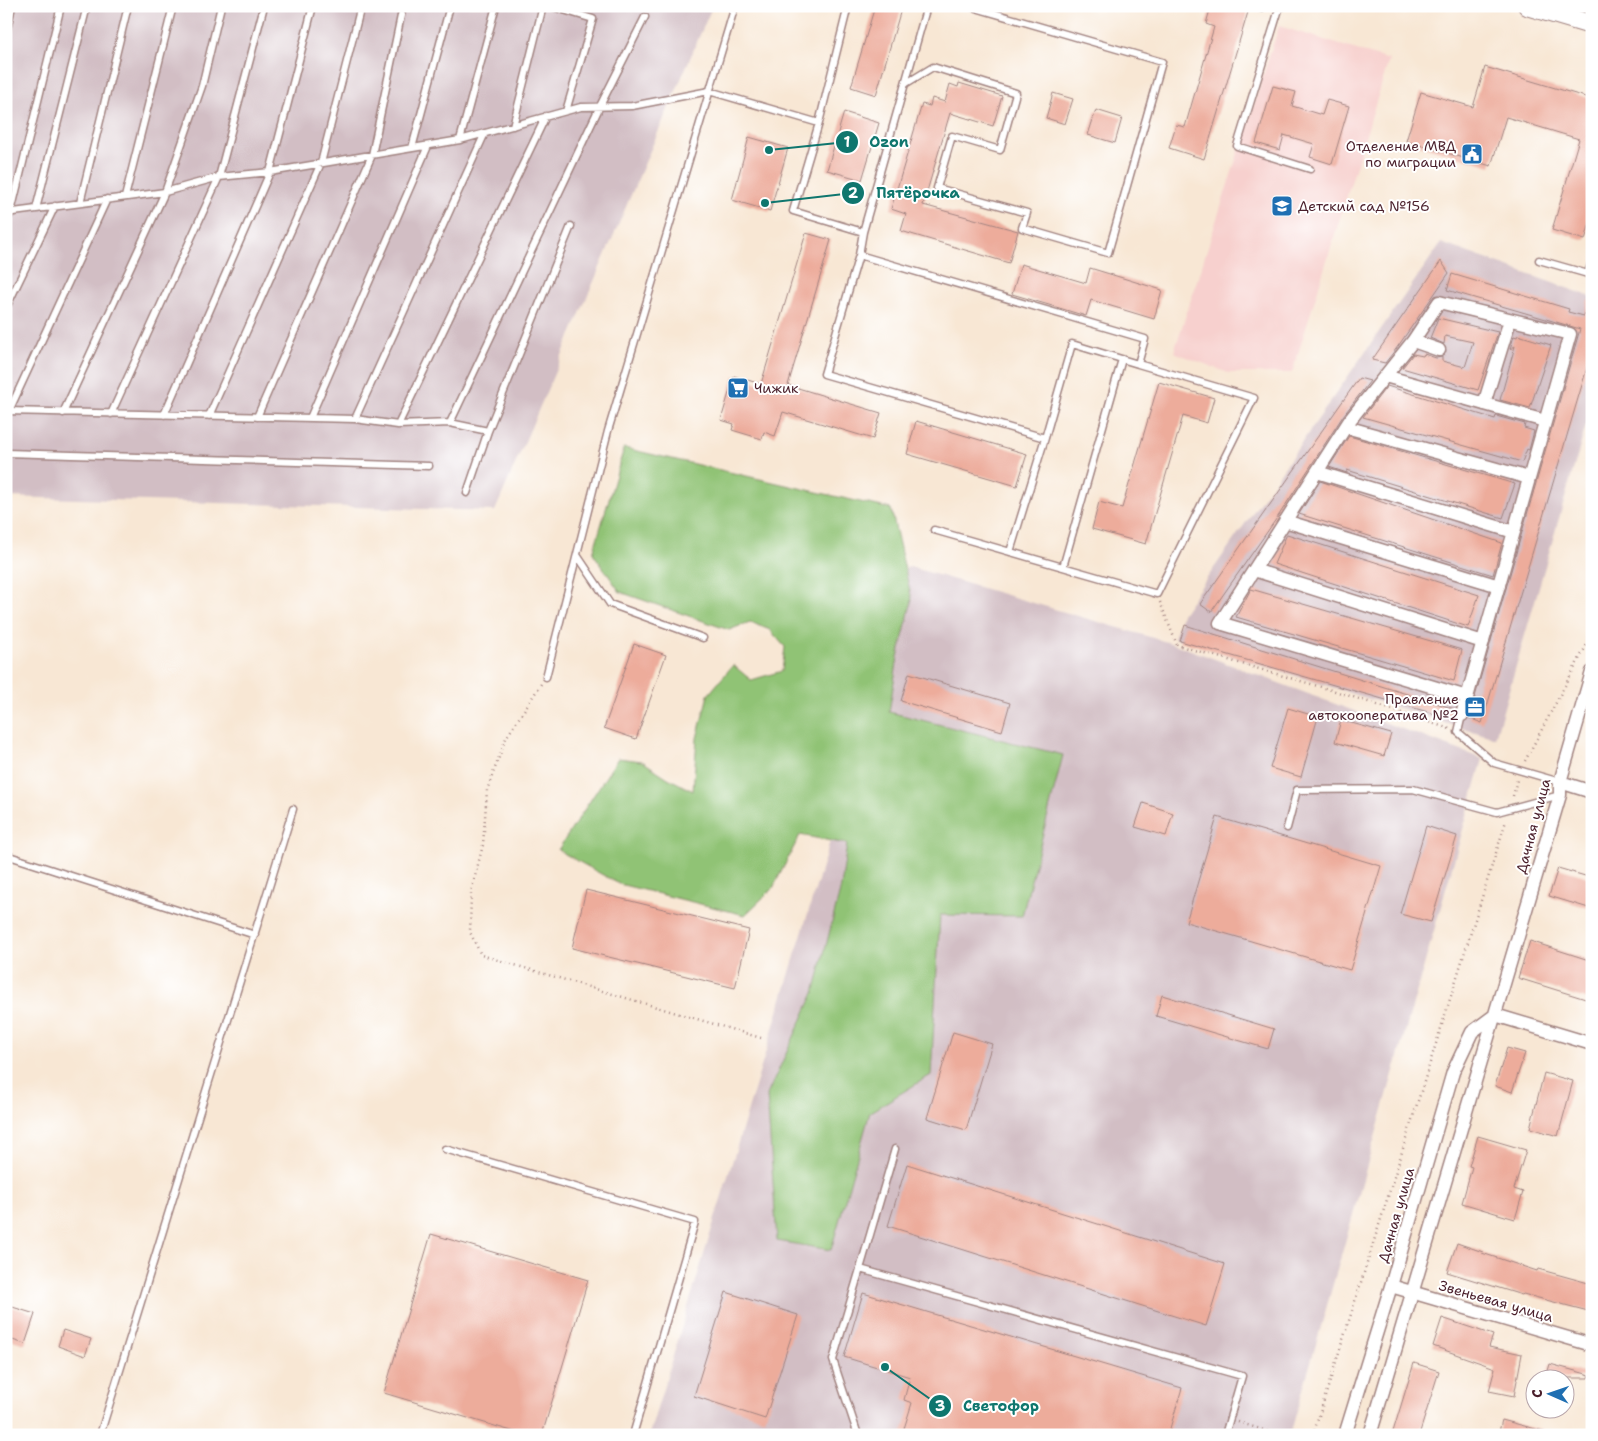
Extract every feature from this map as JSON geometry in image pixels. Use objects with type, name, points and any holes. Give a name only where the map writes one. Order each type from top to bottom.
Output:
[{"type":"street","points":[[1528,6],[1592,25]]},
{"type":"street","points":[[1462,715],[1570,334],[1438,302],[1414,341],[1346,427],[1220,623],[1467,697]]},
{"type":"street","points":[[1484,404],[1510,320]]},
{"type":"street","points":[[1414,341],[1439,350]]},
{"type":"street","points":[[1385,376],[1545,421]]},
{"type":"street","points":[[1346,427],[1529,478]]},
{"type":"street","points":[[1317,472],[1514,532]]},
{"type":"street","points":[[1285,522],[1499,586]]},
{"type":"street","points":[[1254,570],[1483,642]]},
{"type":"street","name":"Дачная улица","points":[[1370,1435],[1495,1015],[1592,672]]},
{"type":"street","points":[[1560,788],[1592,792]]},
{"type":"street","points":[[1495,1015],[1592,1044]]},
{"type":"street","name":"Дачная улица","points":[[1345,1435],[1391,1286],[1453,1072],[1472,1032],[1495,1015]]},
{"type":"street","name":"Звеньевая улица","points":[[1391,1286],[1592,1344]]},
{"type":"lane","points":[[6,34],[12,6]]},
{"type":"lane","points":[[6,222],[61,6]]},
{"type":"lane","points":[[36,209],[87,6]]},
{"type":"lane","points":[[80,203],[128,6]]},
{"type":"lane","points":[[126,197],[173,6]]},
{"type":"lane","points":[[63,412],[165,192],[202,86],[221,6]]},
{"type":"lane","points":[[111,414],[219,177],[264,6]]},
{"type":"lane","points":[[164,415],[270,172],[313,6]]},
{"type":"lane","points":[[209,416],[321,163],[361,6]]},
{"type":"lane","points":[[257,417],[372,155],[402,6]]},
{"type":"lane","points":[[412,148],[450,6]]},
{"type":"lane","points":[[460,140],[496,6]]},
{"type":"lane","points":[[513,126],[544,6]]},
{"type":"lane","points":[[550,6],[593,19],[566,111]]},
{"type":"lane","points":[[546,677],[608,431],[734,6]]},
{"type":"lane","points":[[848,6],[819,123],[793,211],[863,232]]},
{"type":"lane","points":[[927,6],[863,232],[859,255],[824,374],[1045,438]]},
{"type":"lane","points":[[905,84],[933,67],[1016,93],[1000,150],[952,136],[937,188],[1027,213],[1022,228],[1108,253],[1162,62],[969,6]]},
{"type":"lane","points":[[1280,6],[1236,146],[1310,169]]},
{"type":"lane","points":[[450,423],[600,106],[645,17]]},
{"type":"lane","points":[[9,212],[165,192],[219,177],[270,172],[460,140],[581,107],[632,106],[709,91],[819,123]]},
{"type":"lane","points":[[398,425],[546,116]]},
{"type":"lane","points":[[354,419],[485,133]]},
{"type":"lane","points":[[310,418],[428,146]]},
{"type":"lane","points":[[107,199],[8,411],[354,419],[398,425],[450,423],[488,431]]},
{"type":"lane","points":[[6,308],[55,206]]},
{"type":"lane","points":[[467,493],[488,431],[571,226]]},
{"type":"lane","points":[[859,255],[1145,339],[1138,364]]},
{"type":"lane","points":[[1539,260],[1588,274],[1592,261]]},
{"type":"lane","points":[[934,530],[1010,552],[1063,567],[1156,594],[1254,398],[1072,344],[1010,552]]},
{"type":"lane","points":[[1063,567],[1122,359]]},
{"type":"lane","points":[[6,453],[429,466]]},
{"type":"lane","points":[[577,555],[610,604],[703,638]]},
{"type":"lane","points":[[1462,715],[1458,732],[1494,762],[1520,770],[1560,788]]},
{"type":"lane","points":[[1287,828],[1297,790],[1413,789],[1497,812],[1560,788]]},
{"type":"lane","points":[[100,1435],[293,809]]},
{"type":"lane","points":[[6,855],[255,935]]},
{"type":"lane","points":[[445,1149],[695,1222],[633,1435]]},
{"type":"lane","points":[[858,1435],[833,1360],[895,1149]]},
{"type":"lane","points":[[860,1269],[1242,1376],[1225,1435]]},
{"type":"path","points":[[1156,594],[1177,645],[1335,691],[1458,732]]},
{"type":"path","points":[[1313,1435],[1510,808],[1520,770],[1592,635]]},
{"type":"path","points":[[546,677],[506,738],[487,790],[483,845],[471,892],[470,932],[481,955],[761,1038]]},
{"type":"path","points":[[1229,1420],[1279,1435]]},
{"type":"shaded area","points":[[6,6],[712,7],[495,511],[6,497]]},
{"type":"shaded area","name":"Детский сад №156","points":[[1279,26],[1389,60],[1292,373],[1228,373],[1174,352]]},
{"type":"shaded area","points":[[1441,243],[1592,297],[1592,405],[1495,738],[1174,638],[1182,614]]},
{"type":"shaded area","points":[[907,566],[1177,645],[1483,759],[1290,1435],[649,1435],[876,690]]},
{"type":"green space","points":[[624,448],[891,509],[912,600],[898,657],[889,712],[1063,755],[1022,916],[940,915],[931,1075],[870,1112],[831,1250],[777,1241],[767,1095],[814,993],[841,887],[847,844],[800,835],[773,888],[745,915],[619,884],[558,850],[618,758],[642,761],[693,791],[697,738],[708,695],[733,665],[751,680],[782,671],[785,647],[770,630],[750,622],[729,630],[620,592],[593,553]]},
{"type":"building","points":[[875,6],[902,6],[876,95],[851,87]]},
{"type":"building","points":[[1211,6],[1230,6],[1248,12],[1204,159],[1169,148],[1176,125],[1185,127],[1214,27],[1206,24]]},
{"type":"building","name":"Отделение МВД по миграции","points":[[1485,67],[1592,99],[1592,216],[1585,240],[1552,230],[1579,139],[1506,117],[1491,166],[1406,141],[1421,92],[1473,107]]},
{"type":"building","points":[[959,83],[1002,96],[993,126],[950,113],[923,205],[1018,231],[1009,263],[901,231],[906,214],[891,209],[922,104],[930,106],[932,98],[945,102],[950,84],[958,87]]},
{"type":"building","points":[[1273,86],[1296,92],[1292,106],[1322,115],[1327,100],[1349,106],[1332,164],[1310,157],[1314,144],[1284,135],[1280,150],[1256,143]]},
{"type":"building","points":[[1053,93],[1073,99],[1065,124],[1046,118]]},
{"type":"building","points":[[1096,110],[1122,118],[1115,143],[1088,135]]},
{"type":"building","points":[[844,112],[879,123],[862,180],[827,170]]},
{"type":"building","points":[[749,137],[788,148],[770,211],[732,200]]},
{"type":"building","points":[[806,233],[831,240],[788,385],[881,413],[873,439],[783,412],[775,436],[764,432],[762,439],[732,430],[734,424],[721,420],[734,376],[761,384]]},
{"type":"building","points":[[1441,261],[1449,273],[1385,363],[1372,360]]},
{"type":"building","points":[[1021,264],[1086,283],[1090,268],[1162,290],[1154,319],[1091,300],[1086,316],[1012,294]]},
{"type":"building","points":[[1452,274],[1569,309],[1568,312],[1584,316],[1588,300],[1592,301],[1592,351],[1482,723],[1469,718],[1580,329],[1447,290]]},
{"type":"building","points":[[1438,318],[1498,332],[1478,390],[1402,368],[1413,354],[1423,356],[1424,354],[1436,358],[1442,357],[1442,361],[1465,367],[1473,342],[1445,336],[1444,344],[1430,338]]},
{"type":"building","points":[[1518,335],[1551,345],[1530,408],[1500,400],[1515,346],[1510,349],[1514,336],[1517,337]]},
{"type":"building","points":[[1359,378],[1370,381],[1343,416],[1279,515],[1211,612],[1200,604]]},
{"type":"building","points":[[1159,382],[1214,398],[1207,423],[1183,416],[1146,544],[1092,529],[1099,502],[1122,508]]},
{"type":"building","points":[[1387,386],[1495,419],[1496,416],[1525,424],[1524,428],[1534,431],[1529,450],[1527,449],[1522,462],[1363,417]]},
{"type":"building","points":[[916,421],[1027,454],[1017,486],[907,454]]},
{"type":"building","points":[[1349,436],[1515,484],[1503,518],[1347,470],[1347,473],[1329,467]]},
{"type":"building","points":[[1320,481],[1502,543],[1493,575],[1299,514]]},
{"type":"building","points":[[1287,534],[1479,595],[1468,627],[1274,564]]},
{"type":"building","points":[[1251,589],[1462,650],[1454,681],[1236,617]]},
{"type":"building","points":[[1185,625],[1455,709],[1454,716],[1456,720],[1180,641]]},
{"type":"building","points":[[634,644],[666,655],[636,739],[604,728]]},
{"type":"building","points":[[909,673],[1010,703],[1002,731],[901,701]]},
{"type":"building","points":[[1288,708],[1318,717],[1301,777],[1270,768]]},
{"type":"building","points":[[1341,720],[1391,734],[1384,756],[1335,742]]},
{"type":"building","points":[[1143,803],[1173,813],[1166,836],[1135,827]]},
{"type":"building","points":[[1217,817],[1381,866],[1350,970],[1186,922]]},
{"type":"building","points":[[1426,826],[1457,836],[1431,922],[1400,914]]},
{"type":"building","points":[[1558,868],[1592,878],[1592,909],[1549,896]]},
{"type":"building","points":[[586,890],[749,930],[735,988],[572,948]]},
{"type":"building","points":[[1530,941],[1592,961],[1592,1001],[1518,978]]},
{"type":"building","points":[[1162,995],[1274,1029],[1268,1049],[1156,1016]]},
{"type":"building","points":[[953,1032],[992,1044],[966,1130],[927,1118]]},
{"type":"building","points":[[1507,1048],[1525,1053],[1512,1092],[1495,1086]]},
{"type":"building","points":[[1544,1073],[1573,1081],[1558,1136],[1530,1128]]},
{"type":"building","points":[[1478,1136],[1526,1150],[1514,1189],[1523,1192],[1515,1219],[1462,1203],[1472,1167],[1469,1166]]},
{"type":"building","points":[[907,1164],[1225,1264],[1206,1326],[888,1226]]},
{"type":"building","points":[[431,1234],[588,1280],[542,1435],[525,1435],[384,1393]]},
{"type":"building","points":[[1457,1243],[1537,1271],[1538,1269],[1592,1284],[1592,1312],[1522,1295],[1447,1272]]},
{"type":"building","points":[[726,1292],[798,1315],[765,1419],[694,1396]]},
{"type":"building","points":[[863,1293],[1182,1388],[1168,1435],[902,1435],[912,1403],[904,1400],[910,1377],[844,1357]]},
{"type":"building","points":[[6,1305],[35,1314],[25,1344],[6,1338]]},
{"type":"building","points":[[1442,1318],[1493,1335],[1489,1347],[1522,1354],[1514,1396],[1489,1391],[1495,1368],[1433,1346]]},
{"type":"building","points":[[63,1330],[91,1339],[85,1356],[58,1346]]},
{"type":"building","points":[[1414,1363],[1439,1371],[1419,1435],[1392,1435]]},
{"type":"building","points":[[1550,1364],[1565,1368],[1549,1368]]},
{"type":"building","points":[[1576,1371],[1590,1375],[1589,1378],[1576,1378]]},
{"type":"building","points":[[1502,1420],[1543,1431],[1543,1435],[1498,1435]]},
{"type":"place","name":"Ozon","points":[[769,150]]},
{"type":"place","name":"Отделение МВД по миграции","points":[[1472,154]]},
{"type":"place","name":"Пятёрочка","points":[[765,203]]},
{"type":"place","name":"Детский сад №156","points":[[1282,206]]},
{"type":"place","name":"Чижик","points":[[738,388]]},
{"type":"place","name":"Правление автокооператива №2","points":[[1475,707]]},
{"type":"place","name":"Светофор","points":[[885,1367]]}]
